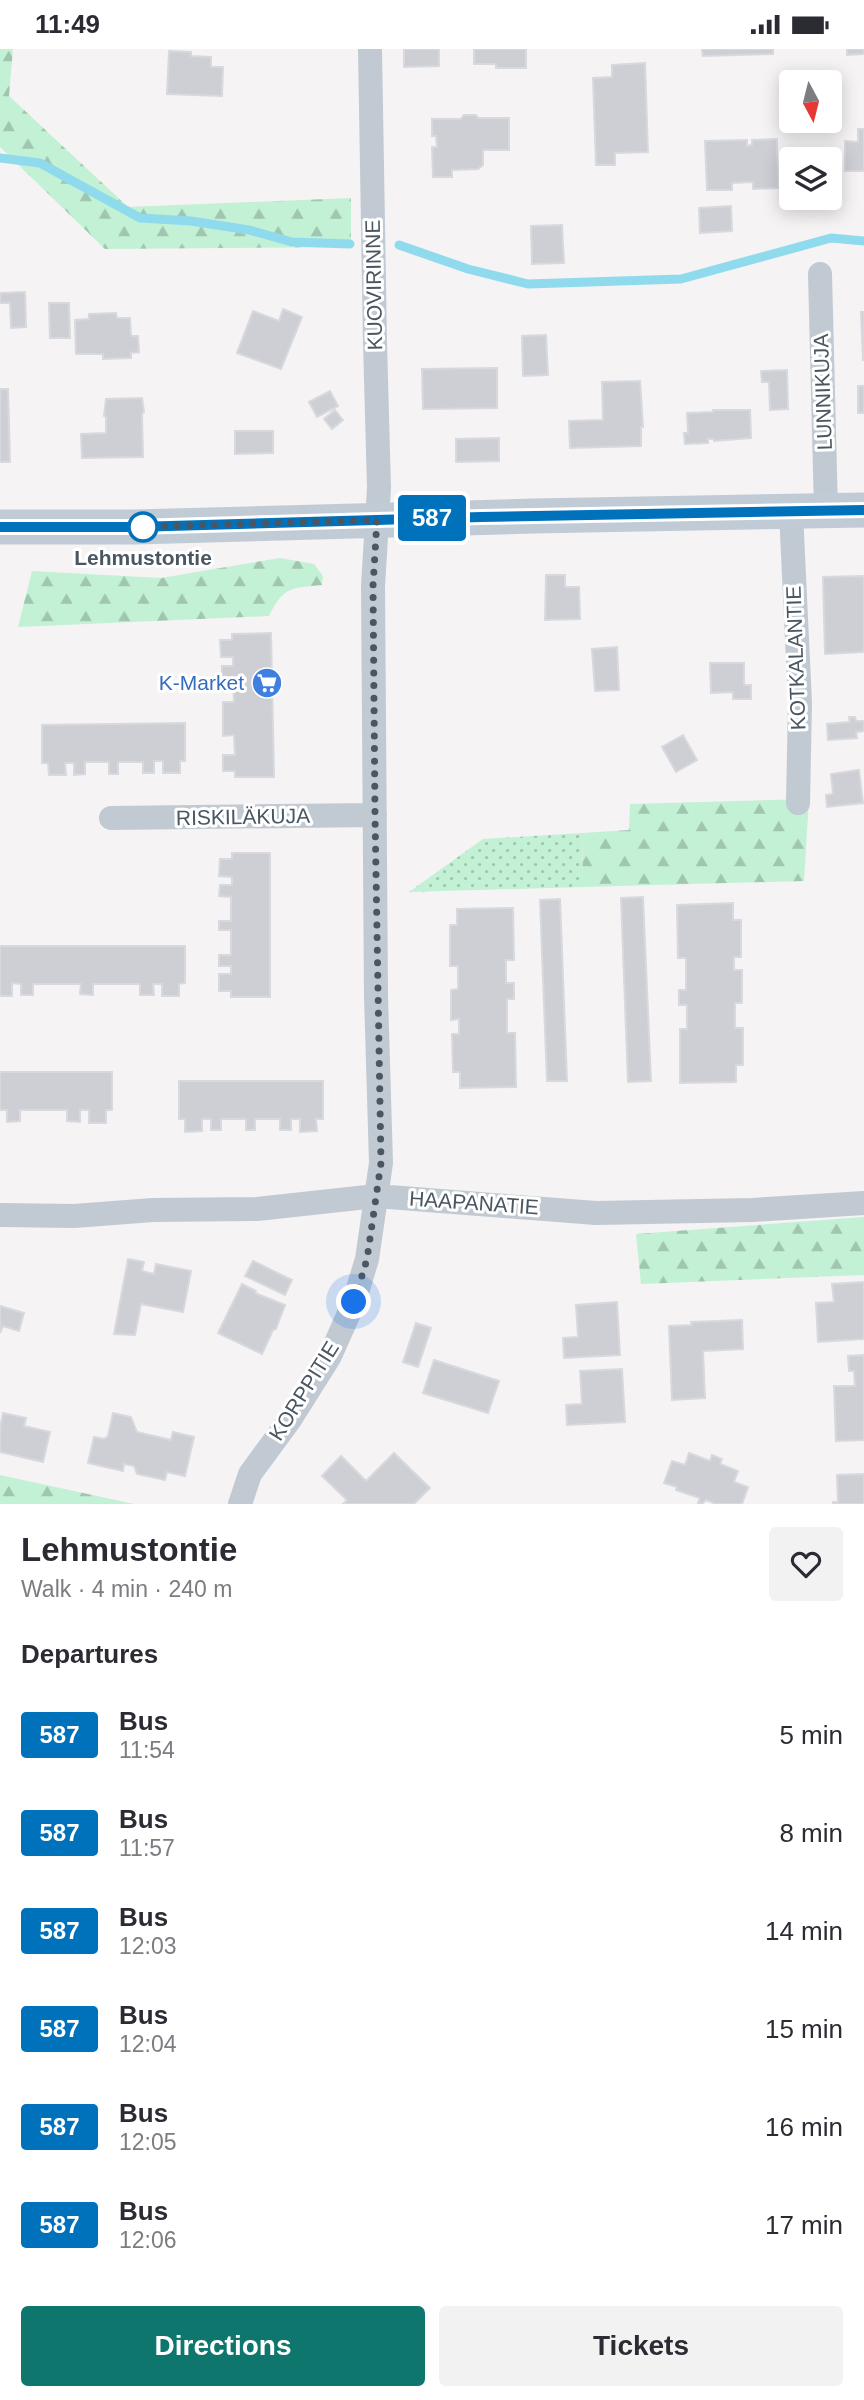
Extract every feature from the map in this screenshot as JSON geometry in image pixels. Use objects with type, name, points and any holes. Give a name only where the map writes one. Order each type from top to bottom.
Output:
[{"type":"main road","points":[[0,527],[135,527],[864,510]]},
{"type":"street","name":"KUOVIRINNE","points":[[370,49],[379,488],[377,520]]},
{"type":"street","name":"LUNNIKUJA","points":[[820,274],[826,511]]},
{"type":"street","name":"KOTKALANTIE","points":[[791,512],[800,703],[798,803]]},
{"type":"street","name":"KORPPITIE","points":[[240,1504],[250,1474],[289,1421],[330,1356],[354,1302],[367,1259],[381,1163],[373,586],[377,520]]},
{"type":"street","name":"RISKILÄKUJA","points":[[111,818],[375,815]]},
{"type":"street","name":"HAAPANATIE","points":[[0,1215],[74,1216],[153,1210],[257,1209],[376,1196],[596,1213],[752,1210],[864,1203]]},
{"type":"green space","points":[[0,49],[13,49],[9,96],[128,207],[351,198],[351,247],[105,249],[0,147]]},
{"type":"green space","points":[[280,558],[314,564],[323,576],[322,585],[290,590],[279,599],[269,616],[18,627],[32,571],[161,578]]},
{"type":"green space","points":[[809,799],[804,881],[583,887],[582,833],[629,830],[630,804]]},
{"type":"green space","points":[[582,833],[583,887],[409,892],[483,839]]},
{"type":"green space","points":[[864,1217],[864,1275],[641,1284],[636,1234]]},
{"type":"green space","points":[[0,1475],[134,1504],[0,1504]]},
{"type":"building","points":[[404,49],[439,49],[439,66],[404,67]]},
{"type":"building","points":[[474,49],[526,49],[526,68],[496,68],[496,64],[474,64]]},
{"type":"building","points":[[702,49],[773,49],[773,54],[703,56]]},
{"type":"building","points":[[847,49],[864,49],[864,54],[847,55]]},
{"type":"building","points":[[169,51],[191,52],[191,56],[211,57],[211,67],[223,67],[222,96],[167,94]]},
{"type":"building","points":[[645,63],[648,152],[615,153],[615,165],[596,165],[593,78],[612,77],[612,65]]},
{"type":"building","points":[[464,115],[509,118],[509,150],[483,150],[483,165],[478,169],[452,170],[452,177],[433,177],[432,147],[437,147],[436,136],[432,136],[432,119],[461,119]]},
{"type":"building","points":[[858,129],[864,129],[864,171],[845,171],[845,141],[858,142]]},
{"type":"building","points":[[777,139],[778,188],[753,189],[753,182],[732,183],[732,190],[707,190],[705,141],[747,140],[747,146],[752,145],[752,140]]},
{"type":"building","points":[[731,206],[732,231],[700,233],[699,208]]},
{"type":"building","points":[[562,225],[564,263],[532,264],[531,226]]},
{"type":"building","points":[[25,292],[26,327],[11,328],[10,303],[0,303],[0,293]]},
{"type":"building","points":[[49,303],[69,303],[70,338],[50,338]]},
{"type":"building","points":[[283,309],[302,317],[281,369],[237,353],[253,311],[279,321]]},
{"type":"building","points":[[861,312],[864,312],[864,360],[863,360]]},
{"type":"building","points":[[116,313],[117,318],[130,318],[131,336],[138,336],[139,352],[131,353],[131,358],[103,359],[103,354],[76,354],[75,320],[89,319],[89,314]]},
{"type":"building","points":[[546,335],[548,375],[523,376],[522,336]]},
{"type":"building","points":[[497,368],[497,408],[423,409],[422,369]]},
{"type":"building","points":[[787,370],[788,409],[770,410],[769,382],[762,382],[761,371]]},
{"type":"building","points":[[640,381],[643,427],[641,446],[570,448],[569,421],[603,420],[602,382]]},
{"type":"building","points":[[858,386],[864,386],[864,413],[858,413]]},
{"type":"building","points":[[0,389],[8,389],[10,462],[0,462]]},
{"type":"building","points":[[330,391],[338,406],[317,417],[309,402]]},
{"type":"building","points":[[142,398],[143,457],[82,458],[81,434],[106,433],[106,399]]},
{"type":"building","points":[[335,410],[343,420],[332,429],[324,419]]},
{"type":"building","points":[[750,410],[751,438],[714,441],[708,439],[708,443],[685,444],[684,433],[688,433],[687,413]]},
{"type":"building","points":[[235,431],[273,431],[273,453],[235,454]]},
{"type":"building","points":[[499,438],[499,461],[456,462],[456,439]]},
{"type":"building","points":[[546,575],[565,575],[565,587],[579,587],[580,619],[545,620]]},
{"type":"building","points":[[864,576],[864,652],[825,654],[823,577]]},
{"type":"building","points":[[271,633],[274,777],[235,777],[235,771],[223,771],[223,755],[235,755],[234,735],[223,736],[223,702],[234,702],[233,677],[222,677],[222,666],[233,666],[233,657],[221,657],[220,640],[232,640],[232,634]]},
{"type":"building","points":[[617,647],[619,690],[595,691],[592,649]]},
{"type":"building","points":[[710,663],[744,663],[744,685],[751,685],[751,699],[733,699],[733,692],[711,693]]},
{"type":"building","points":[[849,717],[864,721],[864,731],[856,732],[857,738],[828,740],[827,724],[850,722]]},
{"type":"building","points":[[185,723],[185,761],[180,761],[180,773],[163,773],[163,761],[154,761],[154,773],[143,773],[143,762],[118,762],[118,774],[109,774],[109,762],[85,762],[85,774],[74,775],[74,763],[65,763],[66,775],[49,775],[48,763],[42,763],[42,725]]},
{"type":"building","points":[[683,735],[697,760],[676,772],[662,747]]},
{"type":"building","points":[[859,770],[863,803],[827,807],[826,795],[833,794],[831,774]]},
{"type":"building","points":[[232,853],[270,853],[270,997],[231,997],[231,991],[219,991],[219,974],[231,974],[231,966],[219,966],[219,955],[231,955],[231,930],[219,930],[219,921],[231,921],[231,897],[219,896],[220,885],[232,885],[232,877],[219,876],[220,859],[232,859]]},
{"type":"building","points":[[643,897],[651,1081],[628,1082],[621,898]]},
{"type":"building","points":[[560,899],[567,1081],[547,1081],[540,900]]},
{"type":"building","points":[[733,903],[733,920],[741,920],[741,957],[734,957],[734,970],[742,970],[742,1003],[735,1003],[735,1028],[743,1028],[743,1065],[736,1065],[736,1082],[680,1083],[680,1029],[687,1029],[687,1005],[679,1005],[679,990],[686,990],[686,958],[678,958],[677,905]]},
{"type":"building","points":[[513,908],[514,960],[506,960],[506,983],[514,983],[514,999],[507,999],[507,1033],[515,1033],[516,1087],[460,1088],[460,1072],[453,1072],[452,1034],[459,1034],[459,1019],[451,1020],[451,990],[458,989],[458,966],[450,966],[450,925],[457,925],[457,909]]},
{"type":"building","points":[[0,946],[185,946],[185,983],[179,984],[179,996],[162,996],[162,984],[153,984],[154,995],[140,995],[140,984],[93,984],[93,995],[80,994],[81,984],[33,984],[33,995],[21,995],[21,984],[12,983],[12,996],[0,996]]},
{"type":"building","points":[[0,1072],[112,1072],[112,1110],[106,1110],[106,1123],[89,1123],[89,1110],[80,1110],[80,1122],[67,1121],[67,1110],[20,1110],[20,1121],[7,1122],[7,1110],[0,1110]]},
{"type":"building","points":[[179,1081],[323,1081],[323,1119],[316,1119],[317,1131],[300,1132],[300,1119],[291,1119],[291,1130],[280,1130],[280,1119],[255,1119],[255,1130],[246,1130],[246,1119],[221,1119],[221,1130],[211,1130],[211,1119],[202,1119],[202,1131],[185,1132],[185,1119],[179,1119]]},
{"type":"building","points":[[128,1259],[144,1262],[142,1271],[154,1274],[156,1264],[191,1271],[183,1312],[141,1304],[135,1335],[114,1334]]},
{"type":"building","points":[[253,1261],[292,1280],[285,1295],[245,1276]]},
{"type":"building","points":[[864,1282],[864,1339],[818,1342],[816,1303],[834,1302],[832,1284]]},
{"type":"building","points":[[242,1284],[256,1291],[255,1293],[285,1305],[262,1354],[218,1333]]},
{"type":"building","points":[[617,1302],[620,1355],[564,1358],[563,1338],[578,1337],[576,1305]]},
{"type":"building","points":[[0,1306],[24,1313],[19,1331],[3,1326],[0,1333]]},
{"type":"building","points":[[742,1320],[743,1349],[703,1351],[705,1398],[672,1400],[669,1326],[692,1325],[691,1322]]},
{"type":"building","points":[[416,1323],[431,1328],[418,1367],[403,1362]]},
{"type":"building","points":[[864,1355],[864,1440],[836,1441],[834,1386],[855,1386],[854,1371],[849,1371],[848,1356]]},
{"type":"building","points":[[434,1360],[499,1381],[488,1413],[423,1393]]},
{"type":"building","points":[[622,1369],[625,1422],[567,1425],[566,1405],[582,1404],[580,1371]]},
{"type":"building","points":[[3,1413],[26,1418],[24,1426],[50,1432],[43,1462],[0,1452]]},
{"type":"building","points":[[113,1413],[131,1417],[137,1432],[171,1440],[173,1432],[194,1437],[185,1476],[167,1472],[165,1480],[137,1474],[134,1466],[124,1464],[123,1471],[88,1463],[94,1437],[104,1439],[108,1436]]},
{"type":"building","points":[[394,1453],[430,1488],[414,1504],[343,1504],[347,1500],[322,1476],[341,1456],[366,1481]]},
{"type":"building","points":[[689,1453],[710,1461],[712,1455],[722,1459],[720,1464],[738,1471],[734,1482],[748,1487],[742,1504],[716,1504],[706,1500],[702,1504],[698,1503],[700,1498],[664,1483],[672,1461],[685,1465]]},
{"type":"building","points":[[864,1474],[864,1504],[833,1504],[838,1502],[837,1475]]},
{"type":"waterway","points":[[0,158],[40,163],[140,218],[191,221],[249,230],[292,242],[350,244]]},
{"type":"waterway","points":[[399,245],[468,269],[528,284],[681,279],[831,238],[864,241]]},
{"type":"bus line","name":"587","points":[[0,527],[293,524],[481,517],[864,510]]},
{"type":"place","name":"Lehmustontie","points":[[143,527]]},
{"type":"place","name":"K-Market","points":[[267,683]]},
{"type":"route","points":[[143,527],[135,527],[377,520],[373,586],[376,996],[381,1163],[367,1259],[354,1302]]}]
